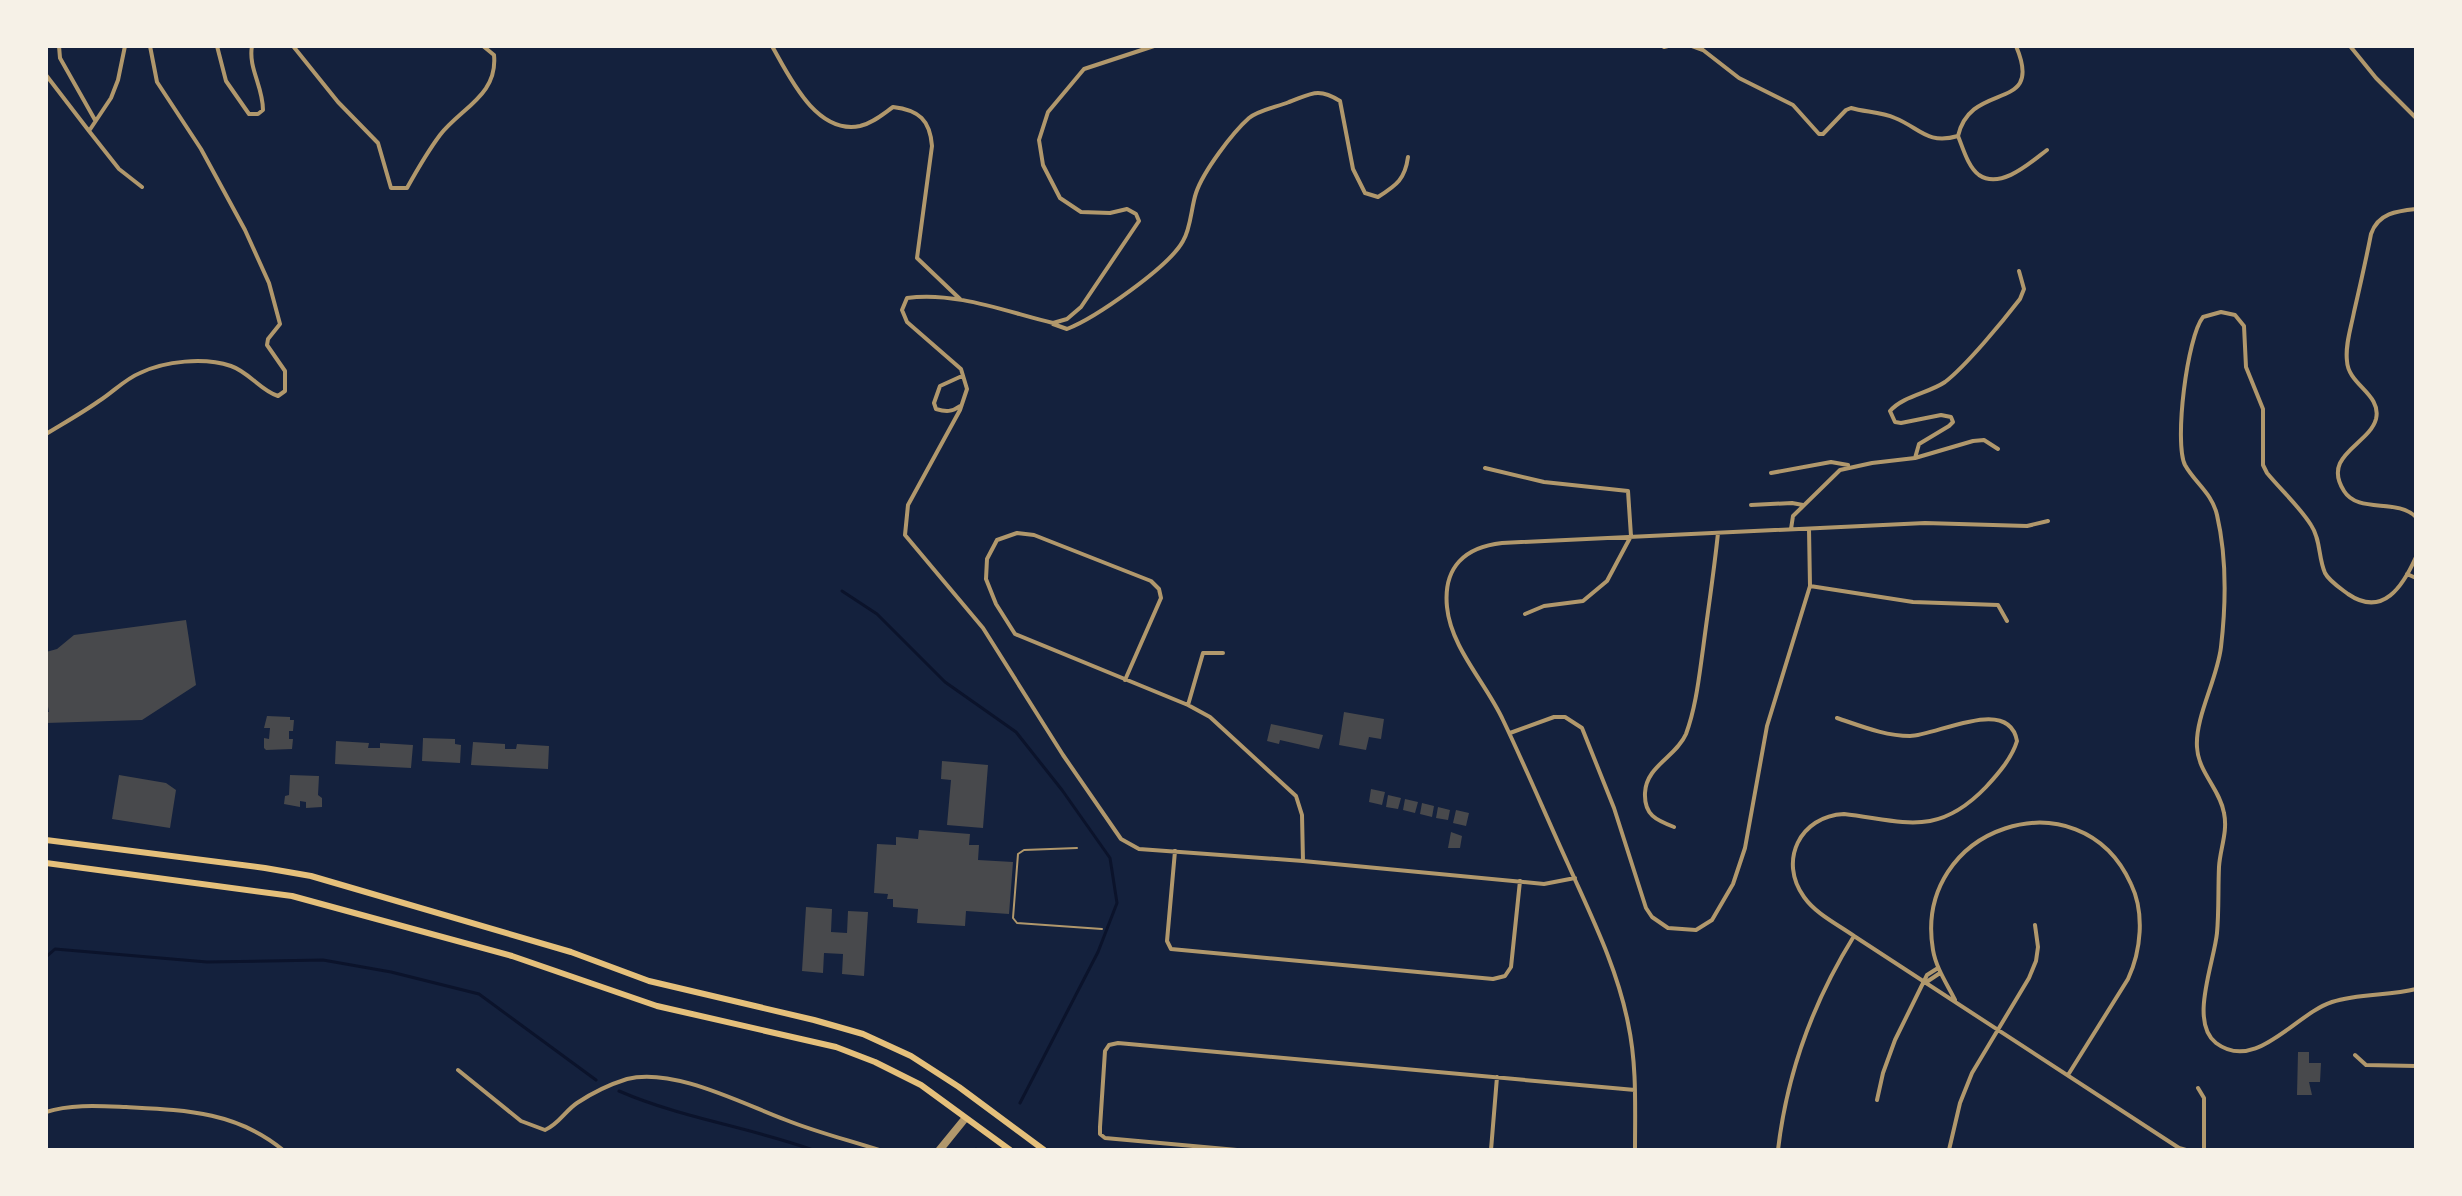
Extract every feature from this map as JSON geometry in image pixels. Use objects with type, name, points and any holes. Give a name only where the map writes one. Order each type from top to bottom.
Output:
[{"type":"main road","points":[[46,840],[311,876],[571,952],[649,981],[863,1034],[911,1056],[1044,1150]]},
{"type":"main road","points":[[46,863],[292,896],[512,956],[657,1006],[836,1047],[921,1085],[1010,1150]]},
{"type":"street","points":[[59,46],[60,58],[95,120]]},
{"type":"street","points":[[89,131],[115,89],[125,46]]},
{"type":"street","points":[[46,434],[99,402],[138,373],[174,363],[202,362],[231,366],[249,375],[272,394],[278,396],[285,391],[285,371],[267,345],[280,324],[269,283],[245,230],[201,149],[157,82],[150,46]]},
{"type":"street","points":[[217,46],[226,81],[249,114],[258,114],[263,110],[263,93],[250,58],[252,46]]},
{"type":"street","points":[[293,46],[338,102],[378,143],[391,188],[399,189],[407,188],[441,134],[485,94],[495,63],[494,55],[483,46]]},
{"type":"street","points":[[772,46],[794,84],[819,115],[841,125],[858,126],[873,121],[893,107],[909,109],[923,118],[931,129],[932,146],[917,258],[961,301]]},
{"type":"street","points":[[1053,323],[1067,319],[1081,307],[1139,221],[1136,214],[1127,209],[1110,213],[1081,212],[1060,198],[1043,165],[1039,140],[1048,112],[1084,69],[1154,46]]},
{"type":"street","points":[[1692,46],[1703,50],[1739,78],[1793,105],[1819,134],[1823,134],[1851,108],[1893,117],[1925,136],[1943,140],[1958,136]]},
{"type":"street","points":[[2016,46],[2023,63],[2023,79],[2014,91],[1971,109],[1962,120],[1958,136],[1966,156],[1979,175],[1991,178],[2007,176],[2027,166],[2047,150]]},
{"type":"street","points":[[2350,46],[2376,78],[2416,118]]},
{"type":"street","points":[[46,75],[119,169],[142,187]]},
{"type":"street","points":[[1408,157],[1406,172],[1393,188],[1378,197],[1365,193],[1353,169],[1340,101],[1318,91],[1250,117],[1211,164],[1197,191],[1183,241],[1133,289],[1086,321],[1067,329],[961,301],[922,295],[907,298],[902,310],[907,322],[961,369],[967,389],[908,505],[905,535],[983,628],[1063,755],[1121,839],[1139,849],[1544,884],[1575,878]]},
{"type":"street","points":[[2416,209],[2385,216],[2378,220],[2371,234],[2347,361],[2352,378],[2373,401],[2377,414],[2372,427],[2343,457],[2338,471],[2341,487],[2354,500],[2399,507],[2416,517]]},
{"type":"street","points":[[1915,458],[1919,444],[1949,426],[1953,422],[1951,417],[1941,415],[1901,423],[1895,422],[1890,411],[1953,375],[2020,299],[2024,289],[2019,271]]},
{"type":"street","points":[[2416,557],[2389,597],[2372,603],[2355,598],[2330,580],[2325,573],[2320,544],[2311,525],[2263,465],[2263,409],[2246,367],[2244,326],[2235,315],[2228,313],[2215,312],[2203,317],[2196,328],[2184,386],[2181,447],[2184,463],[2213,500],[2225,566],[2219,664],[2199,725],[2197,742],[2200,764],[2222,805],[2226,825],[2219,863],[2217,932],[2203,1008],[2205,1030],[2214,1041],[2227,1049],[2248,1052],[2263,1046],[2310,1012],[2333,1002],[2416,989]]},
{"type":"street","points":[[962,404],[944,412],[936,409],[934,403],[940,386],[963,376]]},
{"type":"street","points":[[1791,529],[1793,516],[1840,470],[1915,458],[1973,441],[1984,440],[1998,449]]},
{"type":"street","points":[[1771,473],[1831,462],[1852,466]]},
{"type":"street","points":[[1485,468],[1566,486],[1628,491],[1631,536],[1607,581],[1583,601],[1544,606],[1525,614]]},
{"type":"street","points":[[1751,505],[1803,505]]},
{"type":"street","points":[[1635,1150],[1636,1090],[1632,1043],[1619,987],[1601,936],[1510,733],[1449,620],[1446,590],[1453,568],[1467,554],[1489,544],[1925,523],[2027,526],[2048,521]]},
{"type":"street","points":[[1510,733],[1554,717],[1565,717],[1582,728],[1614,808],[1646,908],[1652,917],[1668,928],[1696,930],[1712,920],[1720,910],[1741,865],[1767,726],[1810,586],[1809,529]]},
{"type":"street","points":[[1125,680],[1161,598],[1159,589],[1151,581],[1134,573],[1034,535],[1017,533],[997,540],[987,559],[986,579],[996,604],[1015,634],[1125,680],[1188,705],[1210,717],[1296,796],[1302,815],[1303,861]]},
{"type":"street","points":[[1674,827],[1654,819],[1647,811],[1645,791],[1651,773],[1679,746],[1690,721],[1711,597],[1718,533]]},
{"type":"street","points":[[2407,574],[2416,578]]},
{"type":"street","points":[[1810,586],[1913,602],[1998,605],[2007,621]]},
{"type":"street","points":[[1188,705],[1203,653],[1223,653]]},
{"type":"street","points":[[1837,718],[1884,733],[1914,736],[1985,718],[2005,724],[2016,735],[2017,741],[1991,782],[1959,811],[1937,820],[1913,824],[1832,814],[1814,822],[1802,833],[1795,848],[1793,865],[1800,890],[1818,911],[1854,936],[2186,1150]]},
{"type":"street","points":[[1955,1001],[1939,970],[1932,935],[1934,903],[1944,876],[1971,845],[2009,827],[2039,823],[2080,832],[2103,846],[2126,874],[2137,898],[2136,955],[2128,979],[2068,1075]]},
{"type":"street","points":[[1175,851],[1167,941],[1171,949],[1493,979],[1505,976],[1511,967],[1520,881]]},
{"type":"street","points":[[1949,1150],[1968,1083],[2036,961],[2035,925]]},
{"type":"street","points":[[1778,1150],[1800,1047],[1833,971],[1854,936]]},
{"type":"street","points":[[1877,1100],[1895,1040],[1927,975],[1939,970]]},
{"type":"street","points":[[1237,1150],[1105,1138],[1100,1134],[1105,1051],[1109,1045],[1118,1043],[1636,1090]]},
{"type":"street","points":[[2355,1055],[2366,1065],[2416,1066]]},
{"type":"street","points":[[458,1070],[521,1121],[545,1130],[554,1126],[576,1104],[606,1087],[630,1078],[658,1078],[713,1090],[788,1121],[879,1150]]},
{"type":"street","points":[[1491,1150],[1497,1076]]},
{"type":"street","points":[[2198,1088],[2204,1098],[2204,1150]]},
{"type":"street","points":[[46,1112],[101,1106],[159,1107],[211,1113],[266,1136],[283,1150]]},
{"type":"street","points":[[940,1150],[966,1118]]},
{"type":"lane","points":[[1077,848],[1024,850],[1018,854],[1013,918],[1017,923],[1102,929]]},
{"type":"building","points":[[186,620],[196,685],[142,720],[46,723],[46,712],[49,712],[46,652],[57,649],[74,635]]},
{"type":"building","points":[[1344,712],[1384,719],[1381,739],[1369,737],[1366,750],[1339,745]]},
{"type":"building","points":[[267,716],[294,720],[293,731],[289,731],[289,739],[293,739],[292,749],[264,748],[264,738],[269,739],[270,728],[264,728]]},
{"type":"building","points":[[1271,724],[1323,735],[1319,749],[1280,740],[1279,744],[1267,741]]},
{"type":"building","points":[[423,738],[455,739],[455,744],[461,745],[460,763],[422,761]]},
{"type":"building","points":[[336,741],[369,743],[368,748],[380,748],[380,743],[413,745],[411,768],[335,764]]},
{"type":"building","points":[[473,742],[505,744],[505,749],[516,749],[517,744],[549,746],[548,769],[471,765]]},
{"type":"building","points":[[942,761],[988,765],[983,828],[947,825],[951,780],[941,779]]},
{"type":"building","points":[[119,775],[166,783],[176,790],[170,828],[112,819]]},
{"type":"building","points":[[290,775],[319,776],[318,795],[322,798],[322,807],[306,808],[306,802],[300,801],[300,807],[284,804],[285,796],[289,795]]},
{"type":"building","points":[[1371,789],[1385,792],[1382,805],[1369,802]]},
{"type":"building","points":[[1388,795],[1401,798],[1398,809],[1386,807]]},
{"type":"building","points":[[1405,799],[1418,802],[1415,813],[1403,810]]},
{"type":"building","points":[[1422,803],[1434,806],[1432,817],[1420,814]]},
{"type":"building","points":[[1438,807],[1450,810],[1448,820],[1436,818]]},
{"type":"building","points":[[1456,810],[1469,813],[1466,826],[1453,823]]},
{"type":"building","points":[[919,830],[970,834],[969,845],[979,845],[978,860],[1013,862],[1009,914],[966,911],[965,926],[917,923],[918,909],[893,907],[893,899],[887,899],[888,894],[874,893],[877,844],[896,845],[896,837],[918,839]]},
{"type":"building","points":[[1451,832],[1462,836],[1460,848],[1448,848]]},
{"type":"building","points":[[806,907],[832,909],[831,932],[847,933],[848,911],[868,912],[864,976],[842,974],[843,954],[824,953],[823,973],[802,971]]},
{"type":"building","points":[[2298,1052],[2309,1052],[2309,1063],[2321,1063],[2320,1082],[2309,1082],[2312,1095],[2297,1095]]},
{"type":"waterway","points":[[842,591],[877,614],[945,682],[1016,732],[1110,858],[1117,903],[1098,952],[1020,1103]]},
{"type":"waterway","points":[[46,957],[55,949],[207,962],[323,960],[391,972],[479,994],[596,1080]]},
{"type":"waterway","points":[[619,1091],[666,1108],[813,1150]]}]
